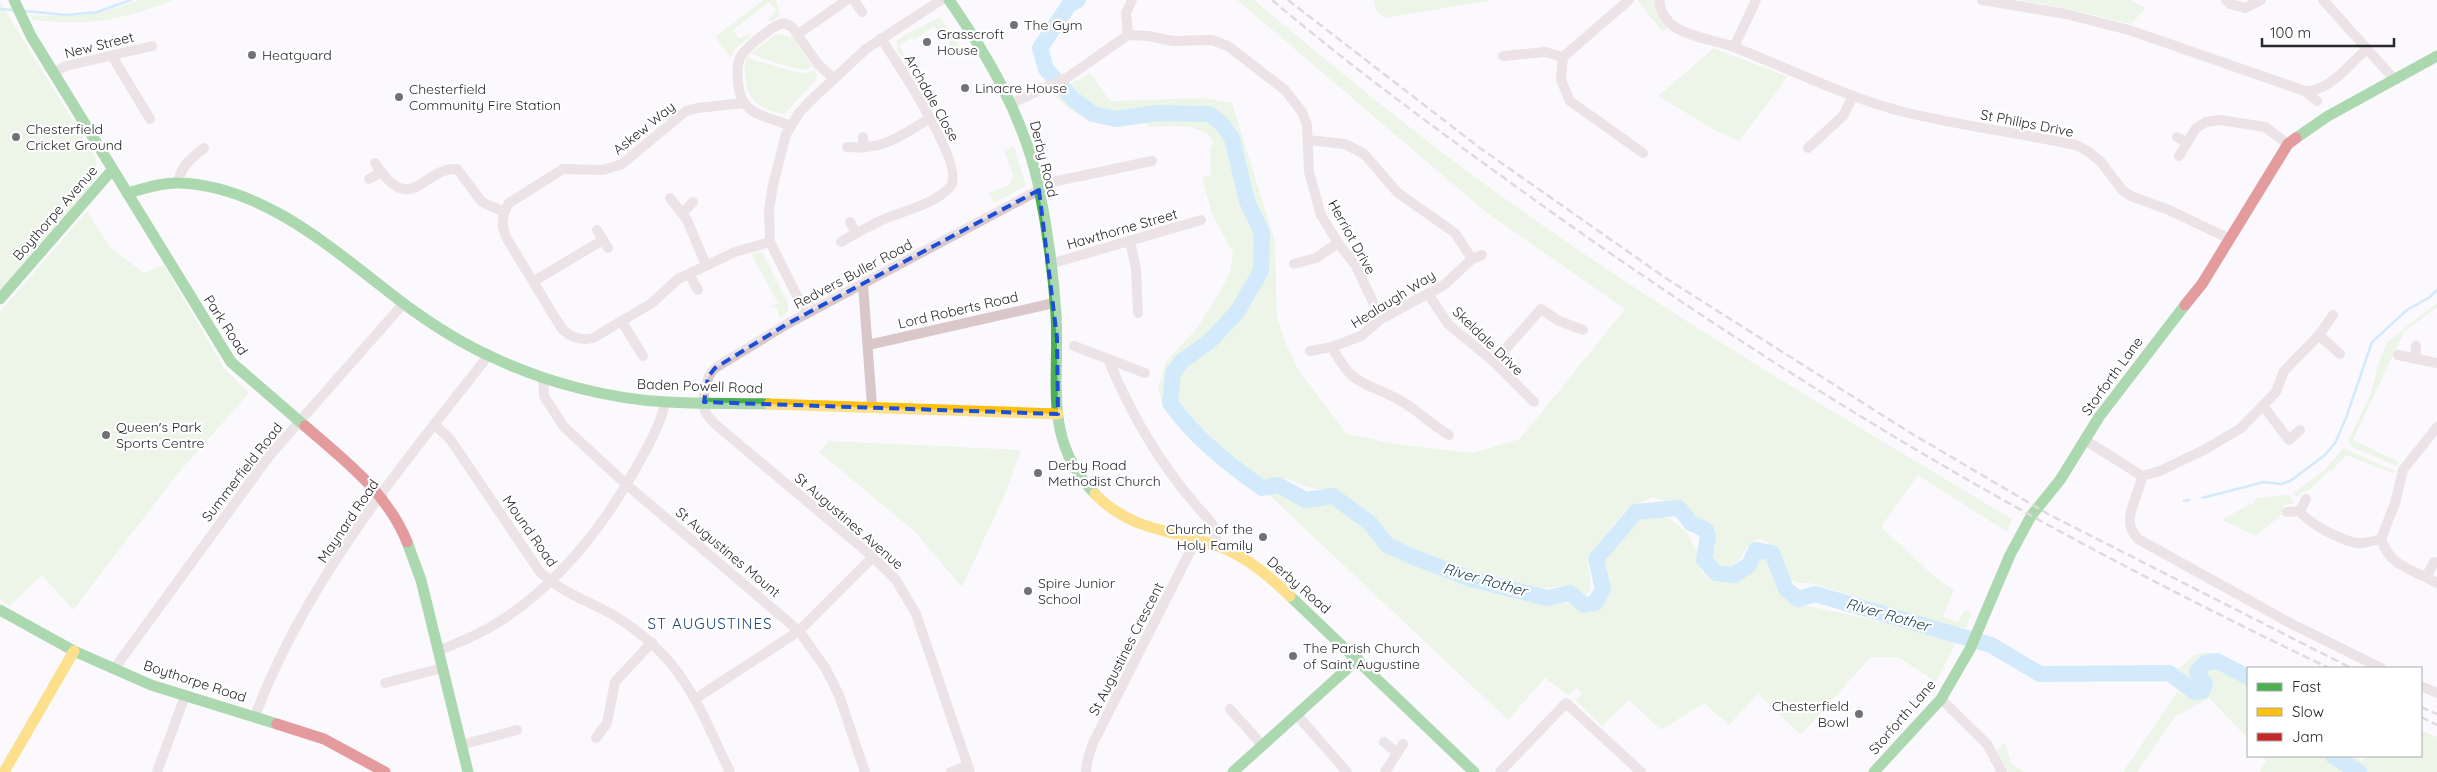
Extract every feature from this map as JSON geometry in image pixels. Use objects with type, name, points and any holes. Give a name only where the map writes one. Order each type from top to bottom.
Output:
[{"type":"main road","name":"Park Road","points":[[14,0],[21,17],[53,73],[231,362],[367,481],[380,497],[403,533],[413,557],[468,772]]},
{"type":"main road","name":"Derby Road","points":[[949,0],[981,47],[1013,104],[1026,138],[1038,188],[1050,264],[1057,343],[1058,414],[1062,441],[1075,471],[1104,504],[1129,522],[1148,530],[1215,545],[1249,562],[1276,582],[1474,772]]},
{"type":"main road","name":"Storforth Lane","points":[[1874,772],[1941,699],[1970,649],[1989,601],[2020,536],[2040,503],[2060,480],[2099,417],[2148,351],[2202,284],[2288,144],[2322,119],[2437,56]]},
{"type":"main road","name":"Boythorpe Avenue","points":[[0,299],[112,170]]},
{"type":"main road","name":"Baden Powell Road","points":[[127,193],[178,183],[225,190],[268,210],[323,243],[440,329],[488,356],[543,378],[633,399],[665,402],[872,406],[1058,414]]},
{"type":"main road","name":"Boythorpe Road","points":[[0,610],[74,650],[151,685],[324,739],[385,772]]},
{"type":"main road","points":[[4,772],[74,650]]},
{"type":"main road","points":[[1234,772],[1358,659]]},
{"type":"street","points":[[798,34],[847,0]]},
{"type":"street","points":[[854,0],[862,12]]},
{"type":"street","points":[[806,314],[770,242],[770,211],[773,185],[790,126],[799,113],[833,78],[866,49],[941,0]]},
{"type":"street","points":[[1013,104],[1068,77],[1128,36],[1126,14],[1132,0]]},
{"type":"street","points":[[1629,0],[1563,57],[1561,80],[1570,101],[1629,138],[1643,153]]},
{"type":"street","name":"St Philips Drive","points":[[1659,0],[1664,15],[1671,25],[1684,34],[1734,47],[1853,96],[1904,112],[1961,125],[2076,145],[2089,152],[2101,162],[2123,191],[2130,196],[2170,210],[2230,240]]},
{"type":"street","points":[[1734,47],[1756,0]]},
{"type":"street","points":[[1982,0],[2066,14],[2129,30],[2306,90],[2315,91],[2326,87],[2367,49]]},
{"type":"street","points":[[2226,0],[2230,4],[2246,8],[2261,0]]},
{"type":"street","points":[[2323,0],[2394,79]]},
{"type":"street","points":[[790,126],[759,114],[744,103],[740,94],[739,82],[739,64],[742,54],[779,24],[788,24],[798,34],[818,64],[833,78]]},
{"type":"street","name":"Herriot Drive","points":[[1128,36],[1148,36],[1173,41],[1212,40],[1228,46],[1285,90],[1294,100],[1307,125],[1309,172],[1316,199],[1338,243],[1353,261],[1382,320]]},
{"type":"street","name":"Archdale Close","points":[[841,242],[883,220],[921,206],[952,186],[954,176],[948,155],[929,119],[881,38]]},
{"type":"street","name":"New Street","points":[[53,73],[66,66],[152,46]]},
{"type":"street","points":[[1510,58],[1544,52],[1563,57]]},
{"type":"street","points":[[112,56],[150,119]]},
{"type":"street","points":[[2306,90],[2317,101]]},
{"type":"street","points":[[1810,142],[1843,116],[1853,96]]},
{"type":"street","name":"Askew Way","points":[[504,212],[509,203],[563,170],[603,170],[622,164],[686,111],[744,103]]},
{"type":"street","points":[[847,147],[863,143],[883,146],[929,119]]},
{"type":"street","points":[[2178,156],[2181,140],[2206,122],[2220,120],[2265,127],[2288,144]]},
{"type":"street","points":[[1308,140],[1345,144],[1364,154],[1398,193],[1455,233],[1472,259]]},
{"type":"street","points":[[178,183],[180,171],[184,164],[204,148]]},
{"type":"street","name":"Redvers Buller Road","points":[[704,402],[708,376],[715,368],[806,314],[1038,188],[1152,161]]},
{"type":"street","points":[[369,179],[378,167],[386,180],[395,186],[416,188],[448,169],[457,169],[482,202],[504,212],[502,225],[507,239],[562,329],[575,338],[584,340],[594,338],[622,322],[652,303],[671,284],[706,265],[735,252],[770,242]]},
{"type":"street","points":[[670,198],[683,213],[706,265]]},
{"type":"street","points":[[683,213],[693,202]]},
{"type":"street","name":"Hawthorne Street","points":[[1050,264],[1201,220]]},
{"type":"street","points":[[850,222],[856,233]]},
{"type":"street","points":[[534,281],[605,244],[597,230]]},
{"type":"street","points":[[1130,241],[1136,269],[1138,312]]},
{"type":"street","points":[[1294,264],[1305,257],[1324,254],[1338,243]]},
{"type":"street","name":"Healaugh Way","points":[[1310,351],[1332,347],[1361,336],[1382,320],[1444,285],[1472,259],[1482,255]]},
{"type":"street","points":[[689,274],[698,290]]},
{"type":"street","points":[[863,284],[872,406]]},
{"type":"street","name":"Skeldale Drive","points":[[1429,295],[1448,324],[1494,362],[1534,402]]},
{"type":"street","name":"Lord Roberts Road","points":[[868,345],[1054,302]]},
{"type":"street","name":"Summerfield Road","points":[[114,669],[270,455],[404,303]]},
{"type":"street","points":[[1494,362],[1541,309],[1559,321],[1583,330]]},
{"type":"street","points":[[2085,440],[2142,476],[2151,474],[2206,448],[2241,428],[2264,407],[2280,386],[2284,372],[2289,365],[2319,335],[2333,315]]},
{"type":"street","points":[[622,322],[643,356]]},
{"type":"street","points":[[2319,335],[2340,354]]},
{"type":"street","points":[[1074,346],[1145,373]]},
{"type":"street","points":[[2415,359],[2416,346]]},
{"type":"street","points":[[1332,347],[1343,369],[1351,376],[1401,400],[1434,432],[1449,435]]},
{"type":"street","points":[[2398,355],[2437,363]]},
{"type":"street","name":"Maynard Road","points":[[255,716],[266,686],[304,614],[348,540],[434,424],[488,356]]},
{"type":"street","points":[[1108,359],[1141,430],[1172,476],[1195,505],[1214,524],[1217,535],[1215,545]]},
{"type":"street","name":"St Augustines Mount","points":[[543,378],[544,396],[564,427],[626,485],[799,630],[826,669],[839,695],[865,772]]},
{"type":"street","points":[[438,651],[496,624],[550,582],[578,554],[601,524],[649,445],[665,402]]},
{"type":"street","name":"St Augustines Avenue","points":[[704,402],[707,416],[714,424],[873,556],[896,580],[916,614],[969,769]]},
{"type":"street","points":[[2264,407],[2289,440],[2300,430]]},
{"type":"street","name":"Mound Road","points":[[434,424],[450,439],[532,561],[550,582],[572,596],[604,609],[652,642],[679,671],[695,699],[730,772]]},
{"type":"street","points":[[2437,427],[2403,470],[2395,503],[2380,539],[2384,550],[2394,562],[2437,583]]},
{"type":"street","points":[[2142,476],[2137,497],[2129,514],[2128,523],[2131,532],[2146,544],[2216,583],[2290,623],[2379,667]]},
{"type":"street","points":[[2300,511],[2306,499]]},
{"type":"street","points":[[2300,511],[2309,521],[2351,542],[2367,543],[2380,539]]},
{"type":"street","points":[[2287,512],[2300,511]]},
{"type":"street","name":"St Augustines Crescent","points":[[1086,772],[1093,742],[1196,540]]},
{"type":"street","points":[[695,699],[799,630],[873,556]]},
{"type":"street","points":[[2426,577],[2434,562]]},
{"type":"street","points":[[596,738],[607,723],[615,682],[652,642]]},
{"type":"street","points":[[385,682],[442,668]]},
{"type":"street","points":[[2422,686],[2437,693]]},
{"type":"street","points":[[157,772],[185,696]]},
{"type":"street","points":[[1941,699],[1987,744],[2002,772]]},
{"type":"street","points":[[1500,772],[1566,703],[1642,772]]},
{"type":"street","points":[[1230,709],[1263,746]]},
{"type":"street","points":[[1297,715],[1347,772]]},
{"type":"street","points":[[461,745],[517,730]]},
{"type":"street","points":[[1384,742],[1399,748],[1393,762],[1385,772]]},
{"type":"street","points":[[951,772],[969,769]]},
{"type":"highlighted area","points":[[1039,190],[1057,338],[1058,414],[704,402],[708,377],[715,368],[787,324]]},
{"type":"green space","points":[[137,0],[173,0],[137,13],[87,22],[32,20],[30,15],[58,16],[85,14],[111,9]]},
{"type":"green space","points":[[763,0],[776,0],[780,16],[770,22],[768,20],[776,10],[769,2],[733,30],[739,38],[748,34],[751,36],[734,50],[731,58],[715,37]]},
{"type":"green space","points":[[1237,0],[1254,0],[1449,158],[1608,270],[1741,355],[2012,519],[2007,532],[1918,475],[1881,527],[1936,578],[1954,590],[1943,617],[1958,622],[1963,612],[1969,610],[1971,615],[1966,628],[1957,628],[1810,583],[1795,583],[1773,547],[1760,538],[1749,545],[1739,562],[1731,569],[1718,565],[1712,559],[1710,546],[1713,536],[1681,506],[1652,497],[1625,511],[1587,558],[1591,585],[1590,590],[1583,597],[1570,586],[1538,588],[1474,572],[1394,541],[1361,506],[1335,489],[1317,489],[1303,486],[1287,478],[1263,483],[1216,446],[1194,425],[1175,402],[1163,405],[1158,388],[1167,360],[1197,328],[1230,272],[1233,253],[1212,214],[1202,177],[1211,175],[1210,150],[1213,141],[1200,130],[1184,126],[1148,127],[1147,120],[1120,123],[1096,121],[1074,112],[1053,93],[1090,73],[1110,101],[1204,98],[1232,103],[1275,241],[1277,317],[1286,344],[1299,371],[1347,434],[1402,445],[1473,453],[1520,439],[1625,309],[1487,213]]},
{"type":"green space","points":[[1374,0],[1492,0],[1384,18],[1376,10]]},
{"type":"green space","points":[[1637,0],[1653,0],[1667,26],[1666,29],[1662,31]]},
{"type":"green space","points":[[2018,0],[2130,0],[2146,8],[2131,24],[2068,9]]},
{"type":"green space","points":[[0,2],[96,158],[97,176],[90,187],[0,291]]},
{"type":"green space","points":[[940,17],[960,45],[952,49],[942,30],[933,27],[914,40],[912,37],[899,46],[908,62],[905,63],[897,50],[897,41]]},
{"type":"green space","points":[[776,34],[793,37],[812,66],[801,70],[751,53]]},
{"type":"green space","points":[[1714,48],[1788,77],[1739,141],[1718,132],[1658,96]]},
{"type":"green space","points":[[748,56],[757,61],[798,73],[815,70],[817,79],[784,114],[768,110],[756,103],[748,92],[745,63]]},
{"type":"green space","points":[[1014,146],[1026,186],[993,202],[989,193],[1009,185],[1013,175],[1004,150]]},
{"type":"green space","name":"Queen's Park Sports Centre","points":[[87,211],[110,247],[144,273],[164,265],[224,368],[249,393],[175,477],[73,610],[42,575],[10,606],[0,600],[0,312]]},
{"type":"green space","points":[[763,253],[788,303],[788,311],[781,318],[778,315],[778,308],[771,307],[778,303],[751,254]]},
{"type":"green space","points":[[2437,303],[2437,307],[2404,332],[2353,440],[2399,462],[2397,466],[2352,447],[2348,441],[2371,393],[2377,368],[2387,342]]},
{"type":"green space","points":[[829,441],[1021,450],[1006,492],[962,587],[915,532],[819,452]]},
{"type":"green space","points":[[2343,448],[2395,471],[2394,474],[2346,455],[2332,471],[2330,470],[2308,491],[2302,492],[2297,497],[2293,493],[2325,470]]},
{"type":"green space","points":[[1278,490],[1305,505],[1330,501],[1366,527],[1389,551],[1426,567],[1465,582],[1546,602],[1578,604],[1582,609],[1591,612],[1605,591],[1601,561],[1639,518],[1655,514],[1672,520],[1687,533],[1697,552],[1697,561],[1702,573],[1711,578],[1735,580],[1750,569],[1759,556],[1768,562],[1772,575],[1790,602],[1877,621],[1956,642],[1936,682],[1898,657],[1871,657],[1801,735],[1758,694],[1729,725],[1704,703],[1661,730],[1629,700],[1602,726],[1575,700],[1582,693],[1576,688],[1569,696],[1545,678],[1508,720],[1267,493]]},
{"type":"green space","points":[[2288,495],[2295,503],[2284,505],[2281,515],[2256,536],[2222,520],[2249,504],[2253,505],[2256,498]]},
{"type":"green space","points":[[2208,652],[2247,667],[2247,738],[2209,698],[2175,717],[2137,772],[2123,772],[2177,692],[2184,696],[2166,678],[2174,669],[2180,668],[2194,655]]},
{"type":"green space","points":[[2422,730],[2437,737],[2437,772],[2259,772],[2266,761],[2264,757],[2355,757],[2363,761],[2365,757],[2422,757]]},
{"type":"green space","points":[[2005,742],[2011,763],[2024,772],[2008,772],[1997,751]]},
{"type":"waterway","points":[[24,11],[67,15],[97,12],[131,0]]},
{"type":"waterway","name":"River Rother","points":[[1078,0],[1069,5],[1040,48],[1046,69],[1073,99],[1093,114],[1116,119],[1158,113],[1209,114],[1221,123],[1232,138],[1247,201],[1262,233],[1261,271],[1237,312],[1210,341],[1182,361],[1173,373],[1170,403],[1201,439],[1262,488],[1278,485],[1306,500],[1333,496],[1370,523],[1387,545],[1411,556],[1471,579],[1547,598],[1570,593],[1584,605],[1595,603],[1603,589],[1596,559],[1636,512],[1679,508],[1691,523],[1706,530],[1708,536],[1704,560],[1716,573],[1734,575],[1749,565],[1756,550],[1772,553],[1786,589],[1798,599],[1815,594],[1991,645],[2040,674],[2169,673],[2195,692],[2202,691],[2205,684],[2197,672],[2205,663],[2217,661],[2247,676]]},
{"type":"waterway","points":[[0,9],[13,10]]},
{"type":"waterway","points":[[2202,498],[2264,482],[2281,484],[2290,481],[2325,455],[2335,443],[2346,418],[2372,342],[2407,310],[2430,297],[2437,290]]},
{"type":"waterway","points":[[2184,501],[2189,500]]},
{"type":"waterway","name":"River Rother","points":[[2335,757],[2359,772]]},
{"type":"railway","points":[[1272,0],[1400,102],[1532,198],[1670,294],[1812,386],[1884,431],[2030,515],[2104,555],[2327,667]]},
{"type":"railway","points":[[1288,0],[1480,148],[1667,279],[1909,432],[2048,514],[2349,667]]},
{"type":"railway","points":[[2422,707],[2437,714]]},
{"type":"railway","points":[[2422,718],[2437,725]]},
{"type":"traffic: fast","points":[[14,0],[31,36],[231,362],[305,426]]},
{"type":"traffic: fast","points":[[949,0],[991,65],[1023,133],[1031,158],[1044,215],[1053,281],[1057,339],[1057,409],[1060,431],[1067,452],[1078,473],[1095,494]]},
{"type":"traffic: fast","points":[[2296,138],[2328,116],[2437,56]]},
{"type":"traffic: fast","points":[[0,299],[112,170]]},
{"type":"traffic: fast","points":[[127,193],[159,185],[179,183],[212,187],[244,197],[274,211],[303,228],[411,309],[450,335],[492,357],[533,374],[577,388],[645,400],[769,404]]},
{"type":"traffic: fast","points":[[1874,772],[1941,699],[1970,649],[2010,555],[2031,516],[2060,480],[2099,417],[2185,305]]},
{"type":"traffic: fast","points":[[407,542],[421,580],[468,772]]},
{"type":"traffic: fast","points":[[1290,596],[1474,772]]},
{"type":"traffic: fast","points":[[0,610],[74,651],[151,685],[277,724]]},
{"type":"traffic: fast","points":[[1233,772],[1358,659]]},
{"type":"traffic: slow","points":[[769,404],[1058,414]]},
{"type":"traffic: slow","points":[[1095,494],[1109,507],[1139,523],[1204,541],[1231,551],[1258,568],[1290,596]]},
{"type":"traffic: slow","points":[[4,772],[74,651]]},
{"type":"traffic: jam","points":[[2185,305],[2202,284],[2288,144],[2296,138]]},
{"type":"traffic: jam","points":[[305,426],[349,464],[376,492],[398,524],[407,542]]},
{"type":"traffic: jam","points":[[277,724],[324,739],[385,772]]},
{"type":"place","name":"The Gym","points":[[1014,25]]},
{"type":"place","name":"Grasscroft House","points":[[927,42]]},
{"type":"place","name":"Heatguard","points":[[252,55]]},
{"type":"place","name":"Linacre House","points":[[965,88]]},
{"type":"place","name":"Chesterfield Community Fire Station","points":[[399,97]]},
{"type":"place","name":"Chesterfield Cricket Ground","points":[[16,137]]},
{"type":"place","name":"Queen's Park Sports Centre","points":[[106,435]]},
{"type":"place","name":"Derby Road Methodist Church","points":[[1038,473]]},
{"type":"place","name":"Church of the Holy Family","points":[[1263,537]]},
{"type":"place","name":"Spire Junior School","points":[[1028,591]]},
{"type":"place","name":"The Parish Church of Saint Augustine","points":[[1293,656]]},
{"type":"place","name":"Chesterfield Bowl","points":[[1859,714]]},
{"type":"district","name":"ST AUGUSTINES","points":[[710,624]]}]
